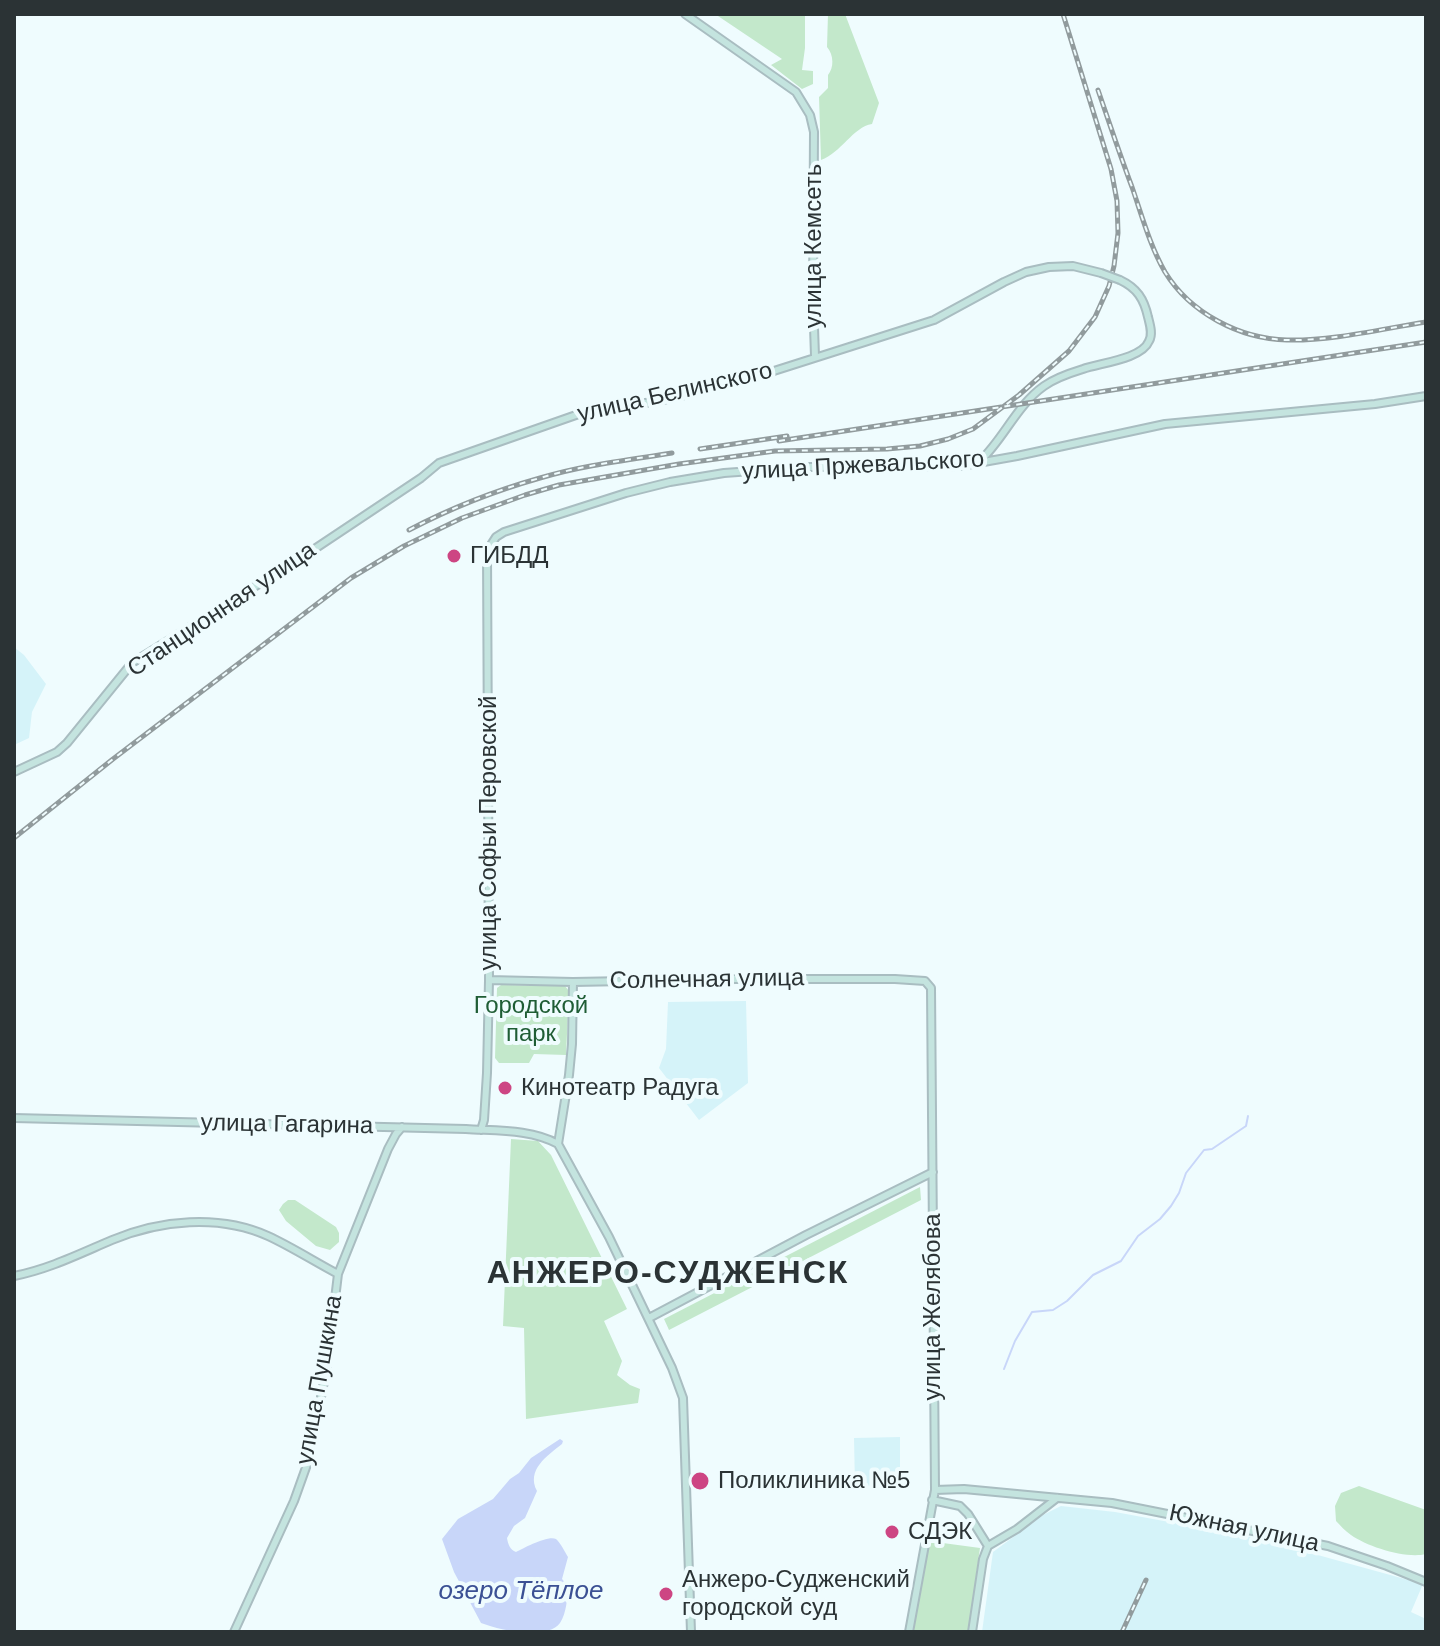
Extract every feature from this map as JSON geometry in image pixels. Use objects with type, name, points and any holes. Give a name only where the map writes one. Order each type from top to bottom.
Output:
[{"type":"main road","name":"улица Кемсеть","points":[[685,14],[796,92],[810,115],[814,132],[815,356],[934,320],[1004,282],[1026,272],[1049,267],[1073,266],[1101,273],[1137,291],[1145,305],[1151,330],[1147,345],[1130,356],[1077,371],[1046,384],[1030,397],[994,448],[979,462]]},
{"type":"main road","name":"улица Белинского","points":[[444,461],[596,408],[655,402],[733,384],[815,356]]},
{"type":"main road","name":"улица Пржевальского","points":[[496,537],[626,493],[724,473],[808,467],[961,466],[1165,424],[1426,396]]},
{"type":"main road","name":"Станционная улица","points":[[14,772],[57,752],[67,743],[132,663],[304,556],[444,461]]},
{"type":"main road","name":"улица Софьи Перовской","points":[[481,1130],[487,1073],[489,980],[487,551],[496,537]]},
{"type":"main road","name":"Солнечная улица","points":[[489,980],[925,981]]},
{"type":"main road","name":"улица Желябова","points":[[909,1632],[935,1490],[932,1008],[931,988],[925,981]]},
{"type":"main road","points":[[573,982],[572,1044],[558,1144],[597,1213],[649,1318],[683,1398],[691,1632]]},
{"type":"main road","name":"улица Гагарина","points":[[14,1118],[481,1130],[532,1135],[558,1144]]},
{"type":"main road","name":"улица Пушкина","points":[[234,1632],[294,1501],[309,1459],[327,1366],[338,1274],[388,1149],[402,1127]]},
{"type":"main road","points":[[649,1318],[933,1172]]},
{"type":"main road","points":[[14,1276],[70,1260],[114,1239],[155,1226],[193,1221],[264,1234],[338,1274]]},
{"type":"main road","name":"Южная улица","points":[[935,1490],[964,1489],[1112,1503],[1328,1546],[1426,1582]]},
{"type":"main road","points":[[972,1632],[983,1559],[988,1546],[1017,1529],[1057,1498]]},
{"type":"main road","points":[[932,1500],[960,1506],[988,1546]]},
{"type":"shaded area","points":[[14,647],[46,684],[32,712],[29,738],[14,745]]},
{"type":"shaded area","points":[[746,1001],[748,1083],[699,1120],[659,1068],[666,1049],[668,1002]]},
{"type":"shaded area","points":[[900,1437],[900,1485],[855,1486],[854,1438]]},
{"type":"shaded area","points":[[1061,1506],[1115,1512],[1256,1538],[1423,1584],[1411,1612],[1426,1619],[1426,1632],[982,1632],[993,1552],[1043,1515]]},
{"type":"green space","points":[[715,14],[805,14],[802,70],[813,71],[813,84],[802,89],[771,65],[782,59]]},
{"type":"green space","points":[[828,14],[845,14],[879,103],[872,124],[859,130],[821,160],[819,97],[828,88],[832,61],[827,47]]},
{"type":"green space","name":"Городской парк","points":[[501,985],[565,986],[569,991],[566,1055],[534,1054],[529,1063],[499,1063],[495,1058],[497,988]]},
{"type":"green space","points":[[511,1139],[538,1141],[551,1155],[627,1309],[604,1321],[622,1361],[617,1375],[640,1389],[638,1403],[526,1419],[524,1328],[503,1326]]},
{"type":"green space","points":[[920,1187],[921,1200],[669,1330],[664,1319]]},
{"type":"green space","points":[[288,1200],[295,1200],[336,1227],[339,1242],[330,1250],[316,1246],[286,1221],[279,1210]]},
{"type":"green space","points":[[1359,1486],[1426,1510],[1426,1554],[1408,1555],[1377,1548],[1358,1539],[1336,1521],[1335,1506],[1341,1493]]},
{"type":"green space","points":[[928,1541],[980,1548],[968,1632],[912,1632]]},
{"type":"water","name":"озеро Тёплое","points":[[560,1439],[562,1444],[536,1470],[534,1483],[537,1491],[525,1518],[514,1526],[507,1538],[516,1552],[552,1538],[561,1545],[568,1557],[562,1579],[568,1586],[562,1619],[554,1628],[534,1633],[510,1631],[481,1623],[454,1572],[442,1539],[458,1519],[493,1499],[531,1458]]},
{"type":"waterway","points":[[1004,1369],[1015,1341],[1032,1312],[1053,1310],[1067,1301],[1093,1275],[1121,1261],[1138,1236],[1171,1206],[1186,1173],[1204,1150],[1212,1149],[1246,1126],[1248,1116]]},
{"type":"railway","points":[[14,838],[351,578],[404,546],[462,518],[559,485],[679,464],[775,451],[920,446],[973,429],[1019,395],[1069,351],[1095,317],[1109,286],[1118,233],[1117,201],[1111,169],[1063,14]]},
{"type":"railway","points":[[1098,90],[1160,262],[1175,287],[1202,311],[1234,329],[1287,340],[1339,337],[1426,322]]},
{"type":"railway","points":[[779,441],[1426,342]]},
{"type":"railway","points":[[700,449],[787,436]]},
{"type":"railway","points":[[409,530],[473,501],[556,473],[672,453]]},
{"type":"railway","points":[[1122,1632],[1146,1580]]},
{"type":"place","name":"ГИБДД","points":[[454,556]]},
{"type":"place","name":"Кинотеатр Радуга","points":[[505,1088]]},
{"type":"place","name":"Поликлиника №5","points":[[700,1481]]},
{"type":"place","name":"СДЭК","points":[[892,1532]]},
{"type":"place","name":"Анжеро-Судженский городской суд","points":[[666,1594]]},
{"type":"district","name":"АНЖЕРО-СУДЖЕНСК","points":[[668,1274]]}]
